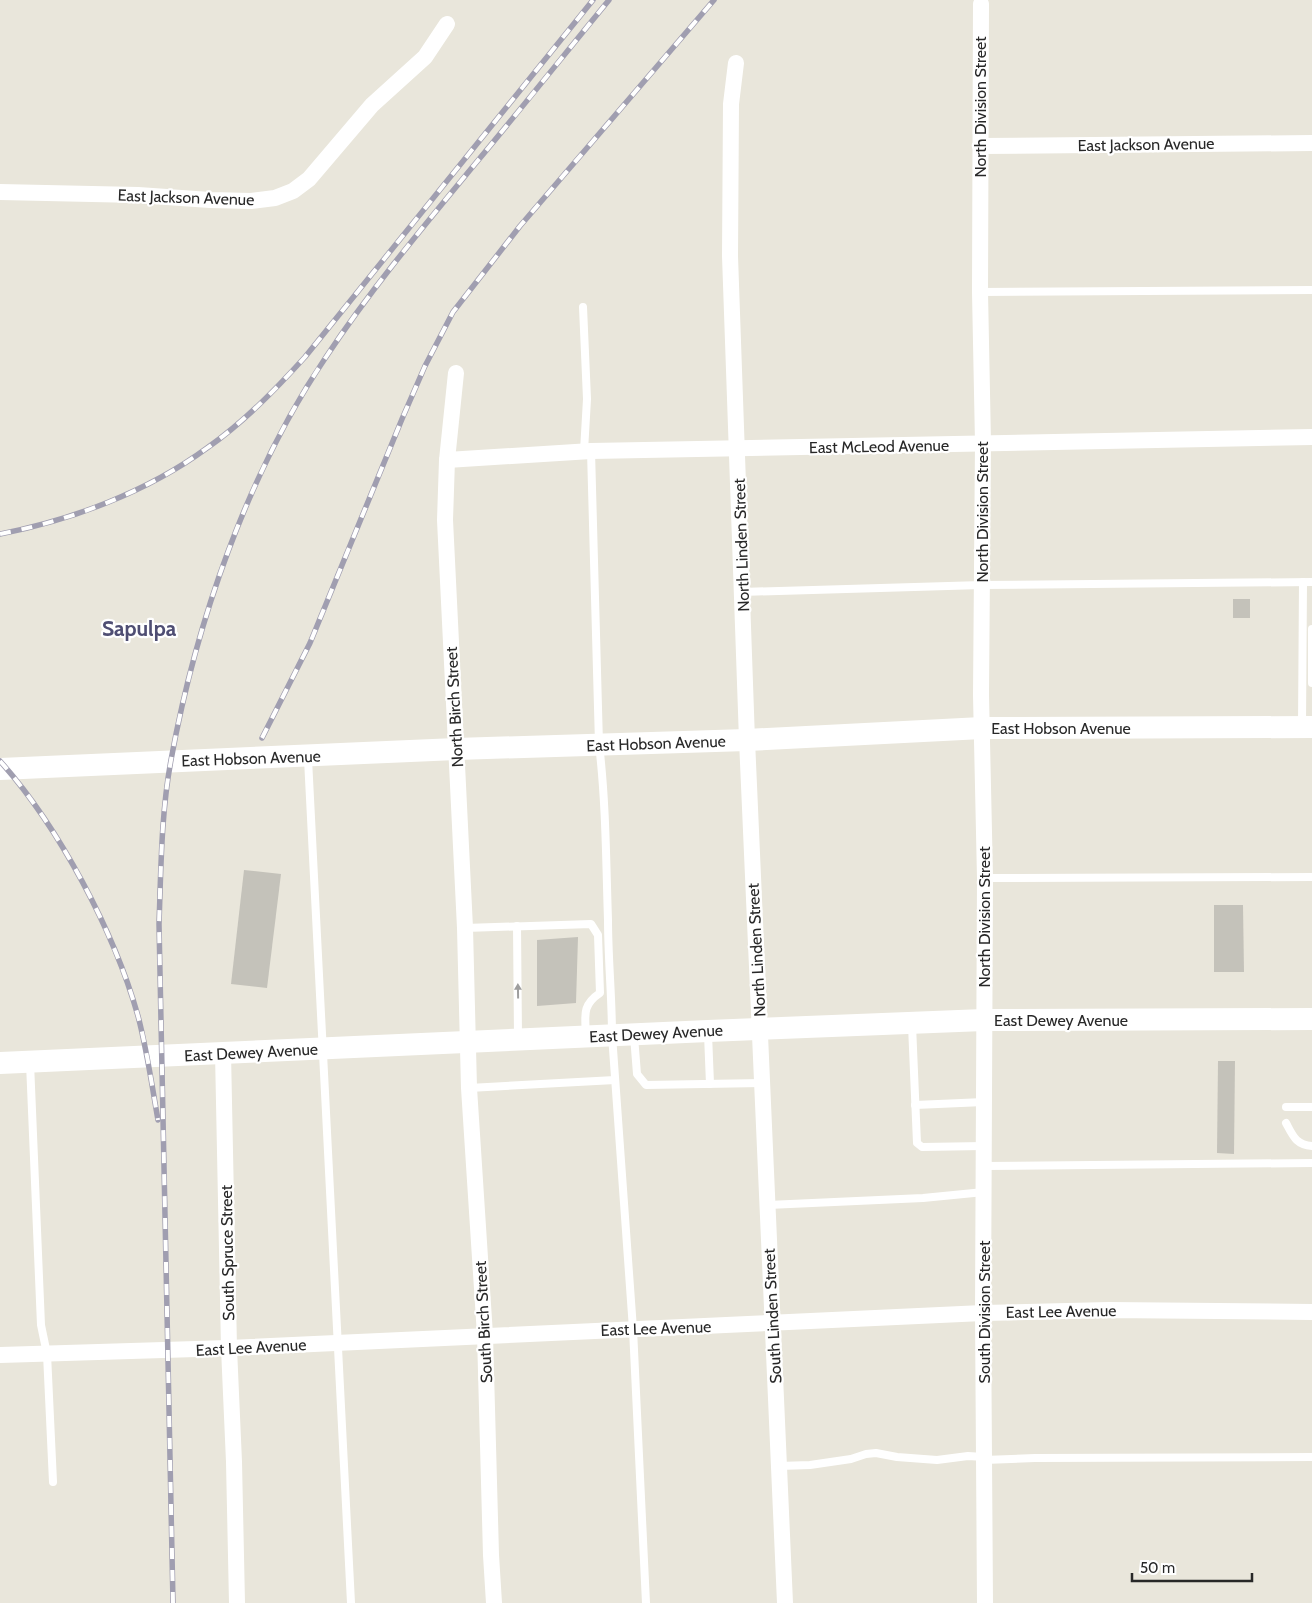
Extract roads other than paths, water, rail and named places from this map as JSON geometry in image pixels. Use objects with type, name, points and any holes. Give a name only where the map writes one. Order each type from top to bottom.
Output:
[{"type":"main road","name":"East Hobson Avenue","points":[[0,769],[456,749],[747,740],[982,728],[1307,727]]},
{"type":"main road","name":"East Dewey Avenue","points":[[0,1063],[708,1030],[984,1020],[1312,1019]]},
{"type":"street","name":"North Division Street","points":[[981,4],[980,292],[983,444],[984,1020]]},
{"type":"street","name":"East Jackson Avenue","points":[[0,192],[138,195],[251,201],[275,198],[293,191],[309,179],[372,105],[425,57],[447,24]]},
{"type":"street","name":"North Linden Street","points":[[736,63],[731,104],[730,256],[747,740],[760,1028]]},
{"type":"street","name":"East Jackson Avenue","points":[[980,146],[1312,143]]},
{"type":"street","name":"North Birch Street","points":[[456,373],[447,460],[445,520],[465,928],[468,1041]]},
{"type":"street","name":"East McLeod Avenue","points":[[447,460],[587,451],[1312,437]]},
{"type":"street","name":"South Division Street","points":[[984,1020],[983,1313],[985,1603]]},
{"type":"street","name":"South Linden Street","points":[[760,1028],[785,1603]]},
{"type":"street","name":"South Birch Street","points":[[468,1041],[485,1335],[494,1603]]},
{"type":"street","name":"South Spruce Street","points":[[223,1053],[229,1348],[237,1603]]},
{"type":"street","name":"East Lee Avenue","points":[[0,1355],[229,1348],[983,1313],[1109,1310],[1312,1312]]},
{"type":"lane","points":[[980,292],[1312,290]]},
{"type":"lane","points":[[583,307],[598,744],[603,779],[612,988],[623,1034],[637,1074],[646,1085],[762,1083]]},
{"type":"lane","points":[[1303,582],[1307,727]]},
{"type":"lane","points":[[742,592],[982,585],[1312,582]]},
{"type":"lane","points":[[1303,629],[1312,629],[1312,683]]},
{"type":"lane","points":[[308,756],[351,1603]]},
{"type":"lane","points":[[985,878],[1312,877]]},
{"type":"lane","points":[[465,928],[591,924],[598,935],[600,994],[593,998],[585,1010],[586,1036]]},
{"type":"lane","points":[[517,926],[518,1039]]},
{"type":"lane","points":[[912,1023],[917,1143],[922,1147],[984,1146]]},
{"type":"lane","points":[[708,1030],[710,1084]]},
{"type":"lane","points":[[623,1034],[615,1080],[633,1330],[646,1603]]},
{"type":"lane","points":[[30,1062],[41,1325],[47,1354],[53,1482]]},
{"type":"lane","points":[[470,1088],[615,1080]]},
{"type":"lane","points":[[915,1105],[984,1102]]},
{"type":"lane","points":[[1286,1107],[1312,1107]]},
{"type":"lane","points":[[1286,1123],[1295,1140],[1312,1146]]},
{"type":"lane","points":[[984,1166],[1312,1163]]},
{"type":"lane","points":[[768,1205],[923,1198],[984,1192]]},
{"type":"lane","points":[[779,1466],[810,1465],[876,1453],[897,1457],[937,1460],[968,1456],[984,1459],[1312,1457]]},
{"type":"railway","points":[[0,534],[54,521],[134,491],[184,464],[221,438],[246,416],[305,357],[593,0]]},
{"type":"railway","points":[[173,1603],[159,924],[165,801],[171,760],[195,656],[210,603],[228,551],[249,500],[272,450],[298,402],[326,357],[361,307],[436,211],[609,0]]},
{"type":"railway","points":[[262,738],[310,643],[402,419],[425,366],[453,312],[520,226],[714,0]]},
{"type":"railway","points":[[0,761],[22,787],[63,848],[82,881],[115,950],[138,1016],[158,1120]]},
{"type":"district","name":"Sapulpa","points":[[139,629]]}]
